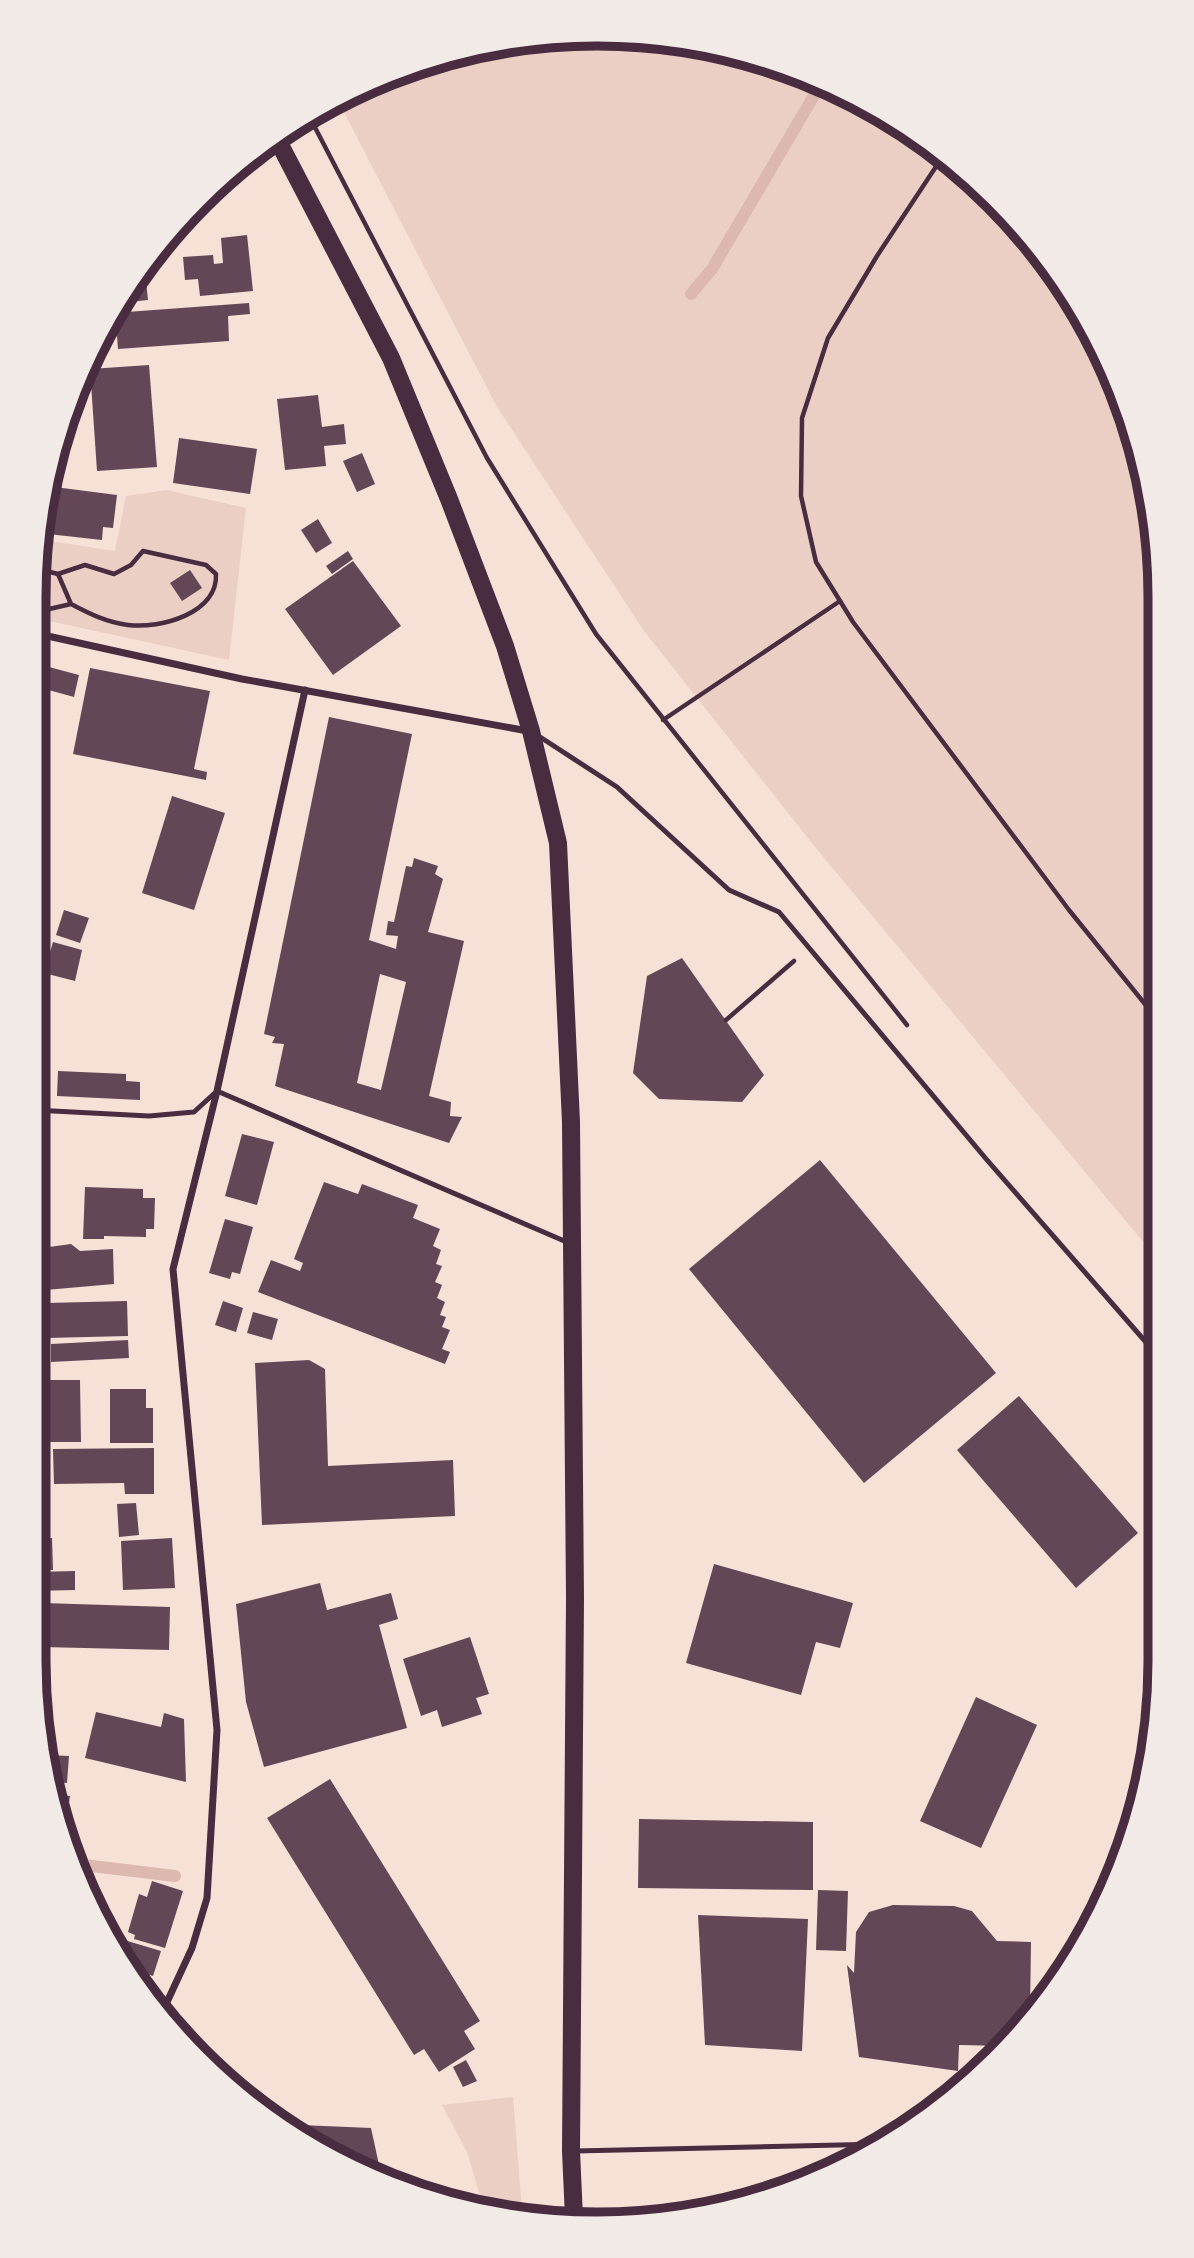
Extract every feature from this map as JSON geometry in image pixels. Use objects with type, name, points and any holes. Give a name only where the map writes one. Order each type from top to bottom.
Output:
[{"type":"main road","points":[[280,145],[391,358],[505,646],[531,731],[558,843],[571,1122],[569,1243],[575,1598],[571,2151],[574,2211]]},
{"type":"street","points":[[46,636],[305,690],[531,731]]},
{"type":"street","points":[[166,2005],[192,1948],[207,1898],[217,1730],[173,1269],[216,1091],[305,690]]},
{"type":"lane","points":[[531,731],[617,787],[729,890],[779,912],[987,1160],[1148,1345]]},
{"type":"lane","points":[[46,1111],[149,1116],[194,1112],[216,1091],[569,1243]]},
{"type":"lane","points":[[571,2151],[863,2144]]},
{"type":"path","points":[[313,124],[487,458],[596,634],[908,1026]]},
{"type":"path","points":[[938,163],[877,256],[828,338],[802,418],[801,496],[816,562],[840,601],[1069,910],[1148,1008]]},
{"type":"path","points":[[47,571],[58,574],[85,565],[114,574],[131,565],[142,551],[206,565],[216,573],[217,588],[208,602],[173,621],[131,625],[98,619],[71,604],[58,574]]},
{"type":"path","points":[[663,720],[840,601]]},
{"type":"path","points":[[46,610],[71,604]]},
{"type":"path","points":[[726,1020],[781,973]]},
{"type":"shaded area","points":[[633,47],[705,56],[774,75],[841,102],[873,119],[933,159],[987,207],[1035,261],[1075,321],[1107,386],[1130,454],[1144,525],[1148,597],[1148,1248],[811,842],[644,631],[497,407],[342,108],[386,87],[454,64],[525,50]]},
{"type":"shaded area","points":[[166,490],[246,508],[229,660],[46,620],[49,541],[115,551],[126,496]]},
{"type":"shaded area","points":[[513,2097],[522,2207],[481,2200],[467,2152],[442,2105]]},
{"type":"building","points":[[247,235],[253,291],[200,296],[198,279],[185,280],[183,257],[213,255],[214,264],[223,263],[221,238]]},
{"type":"building","points":[[146,280],[148,300],[131,302]]},
{"type":"building","points":[[249,303],[250,314],[228,316],[229,341],[118,349],[117,336],[111,336],[125,312]]},
{"type":"building","points":[[149,365],[157,467],[97,471],[91,378],[95,369]]},
{"type":"building","points":[[318,395],[322,427],[344,424],[346,444],[324,446],[326,466],[285,470],[277,399]]},
{"type":"building","points":[[179,438],[257,449],[250,494],[173,483]]},
{"type":"building","points":[[362,453],[375,484],[357,492],[343,461]]},
{"type":"building","points":[[56,487],[117,495],[113,528],[103,527],[102,540],[49,534]]},
{"type":"building","points":[[318,519],[332,543],[316,553],[301,530]]},
{"type":"building","points":[[348,551],[353,559],[332,574],[326,566]]},
{"type":"building","points":[[353,561],[401,626],[333,675],[285,609]]},
{"type":"building","points":[[190,570],[202,588],[182,601],[170,583]]},
{"type":"building","points":[[46,666],[79,675],[74,697],[46,689]]},
{"type":"building","points":[[90,668],[210,691],[194,769],[207,772],[206,780],[73,754]]},
{"type":"building","points":[[329,717],[412,734],[369,940],[396,949],[398,936],[386,935],[388,921],[394,922],[406,866],[412,867],[414,858],[438,866],[435,874],[443,879],[428,932],[464,941],[429,1096],[451,1102],[450,1116],[462,1117],[449,1143],[275,1086],[284,1044],[272,1043],[275,1037],[264,1034]],"holes":[[[380,974],[406,982],[381,1090],[357,1083]]]},
{"type":"building","points":[[172,796],[225,813],[194,910],[142,893]]},
{"type":"building","points":[[64,910],[89,918],[80,943],[56,935]]},
{"type":"building","points":[[53,942],[82,950],[75,981],[46,974],[46,951],[50,952]]},
{"type":"building","points":[[682,958],[764,1075],[742,1102],[659,1099],[633,1073],[647,976]]},
{"type":"building","points":[[58,1071],[126,1074],[126,1081],[140,1082],[140,1100],[57,1096]]},
{"type":"building","points":[[242,1134],[274,1142],[257,1205],[225,1196]]},
{"type":"building","points":[[820,1160],[996,1373],[864,1483],[689,1269]]},
{"type":"building","points":[[324,1182],[358,1194],[362,1184],[418,1205],[413,1218],[440,1229],[433,1246],[441,1250],[436,1264],[442,1266],[435,1282],[442,1285],[437,1298],[445,1302],[440,1315],[446,1317],[442,1327],[450,1330],[442,1349],[450,1352],[445,1364],[258,1292],[271,1260],[300,1271],[303,1263],[294,1259]]},
{"type":"building","points":[[85,1187],[143,1189],[143,1198],[155,1198],[154,1229],[146,1229],[146,1237],[104,1236],[104,1239],[83,1239]]},
{"type":"building","points":[[225,1219],[253,1227],[240,1274],[232,1272],[230,1279],[209,1273]]},
{"type":"building","points":[[46,1222],[49,1222],[46,1245]]},
{"type":"building","points":[[71,1244],[80,1251],[113,1249],[114,1284],[46,1290],[46,1247]]},
{"type":"building","points":[[127,1301],[128,1336],[47,1338],[46,1303]]},
{"type":"building","points":[[223,1301],[243,1308],[236,1332],[215,1325]]},
{"type":"building","points":[[253,1312],[278,1319],[272,1340],[247,1333]]},
{"type":"building","points":[[128,1340],[129,1358],[51,1362],[51,1344]]},
{"type":"building","points":[[309,1360],[325,1369],[328,1466],[453,1460],[455,1516],[262,1525],[255,1363]]},
{"type":"building","points":[[46,1380],[80,1380],[81,1442],[46,1442]]},
{"type":"building","points":[[110,1389],[146,1389],[146,1408],[153,1408],[153,1443],[110,1443]]},
{"type":"building","points":[[1019,1396],[1138,1533],[1076,1588],[957,1450]]},
{"type":"building","points":[[154,1448],[154,1494],[125,1494],[124,1483],[54,1484],[53,1449]]},
{"type":"building","points":[[136,1503],[139,1535],[119,1537],[117,1504]]},
{"type":"building","points":[[46,1538],[52,1538],[53,1570],[46,1570]]},
{"type":"building","points":[[172,1538],[175,1588],[123,1590],[121,1541]]},
{"type":"building","points":[[714,1564],[853,1603],[840,1648],[816,1642],[801,1695],[686,1663]]},
{"type":"building","points":[[75,1571],[75,1590],[46,1591],[46,1572]]},
{"type":"building","points":[[320,1583],[327,1610],[391,1593],[398,1619],[379,1625],[407,1728],[264,1767],[246,1702],[236,1604]]},
{"type":"building","points":[[46,1603],[170,1607],[169,1650],[46,1647]]},
{"type":"building","points":[[470,1637],[489,1694],[476,1698],[482,1714],[442,1727],[437,1710],[421,1716],[403,1659]]},
{"type":"building","points":[[976,1697],[1037,1725],[981,1848],[920,1821]]},
{"type":"building","points":[[96,1712],[161,1727],[164,1713],[184,1719],[186,1782],[85,1758]]},
{"type":"building","points":[[54,1755],[69,1756],[67,1783],[59,1782]]},
{"type":"building","points":[[330,1779],[480,2021],[464,2031],[475,2049],[439,2072],[424,2049],[414,2055],[267,1818]]},
{"type":"building","points":[[62,1795],[70,1796],[67,1814]]},
{"type":"building","points":[[639,1819],[813,1822],[813,1890],[638,1888]]},
{"type":"building","points":[[152,1881],[183,1891],[165,1948],[134,1939],[135,1935],[128,1932],[139,1894],[147,1897]]},
{"type":"building","points":[[818,1890],[848,1891],[846,1951],[816,1950]]},
{"type":"building","points":[[893,1905],[954,1906],[972,1911],[997,1941],[1031,1942],[1030,2003],[992,2046],[959,2045],[958,2071],[859,2057],[847,1965],[854,1973],[856,1932],[869,1912]]},
{"type":"building","points":[[698,1915],[808,1919],[802,2051],[705,2045]]},
{"type":"building","points":[[120,1939],[161,1951],[153,1976],[142,1972]]},
{"type":"building","points":[[466,2060],[477,2081],[463,2087],[453,2067]]},
{"type":"building","points":[[299,2125],[371,2128],[380,2168]]},
{"type":"waterway","points":[[691,294],[712,269],[817,91]]},
{"type":"waterway","points":[[85,1865],[175,1876]]}]
